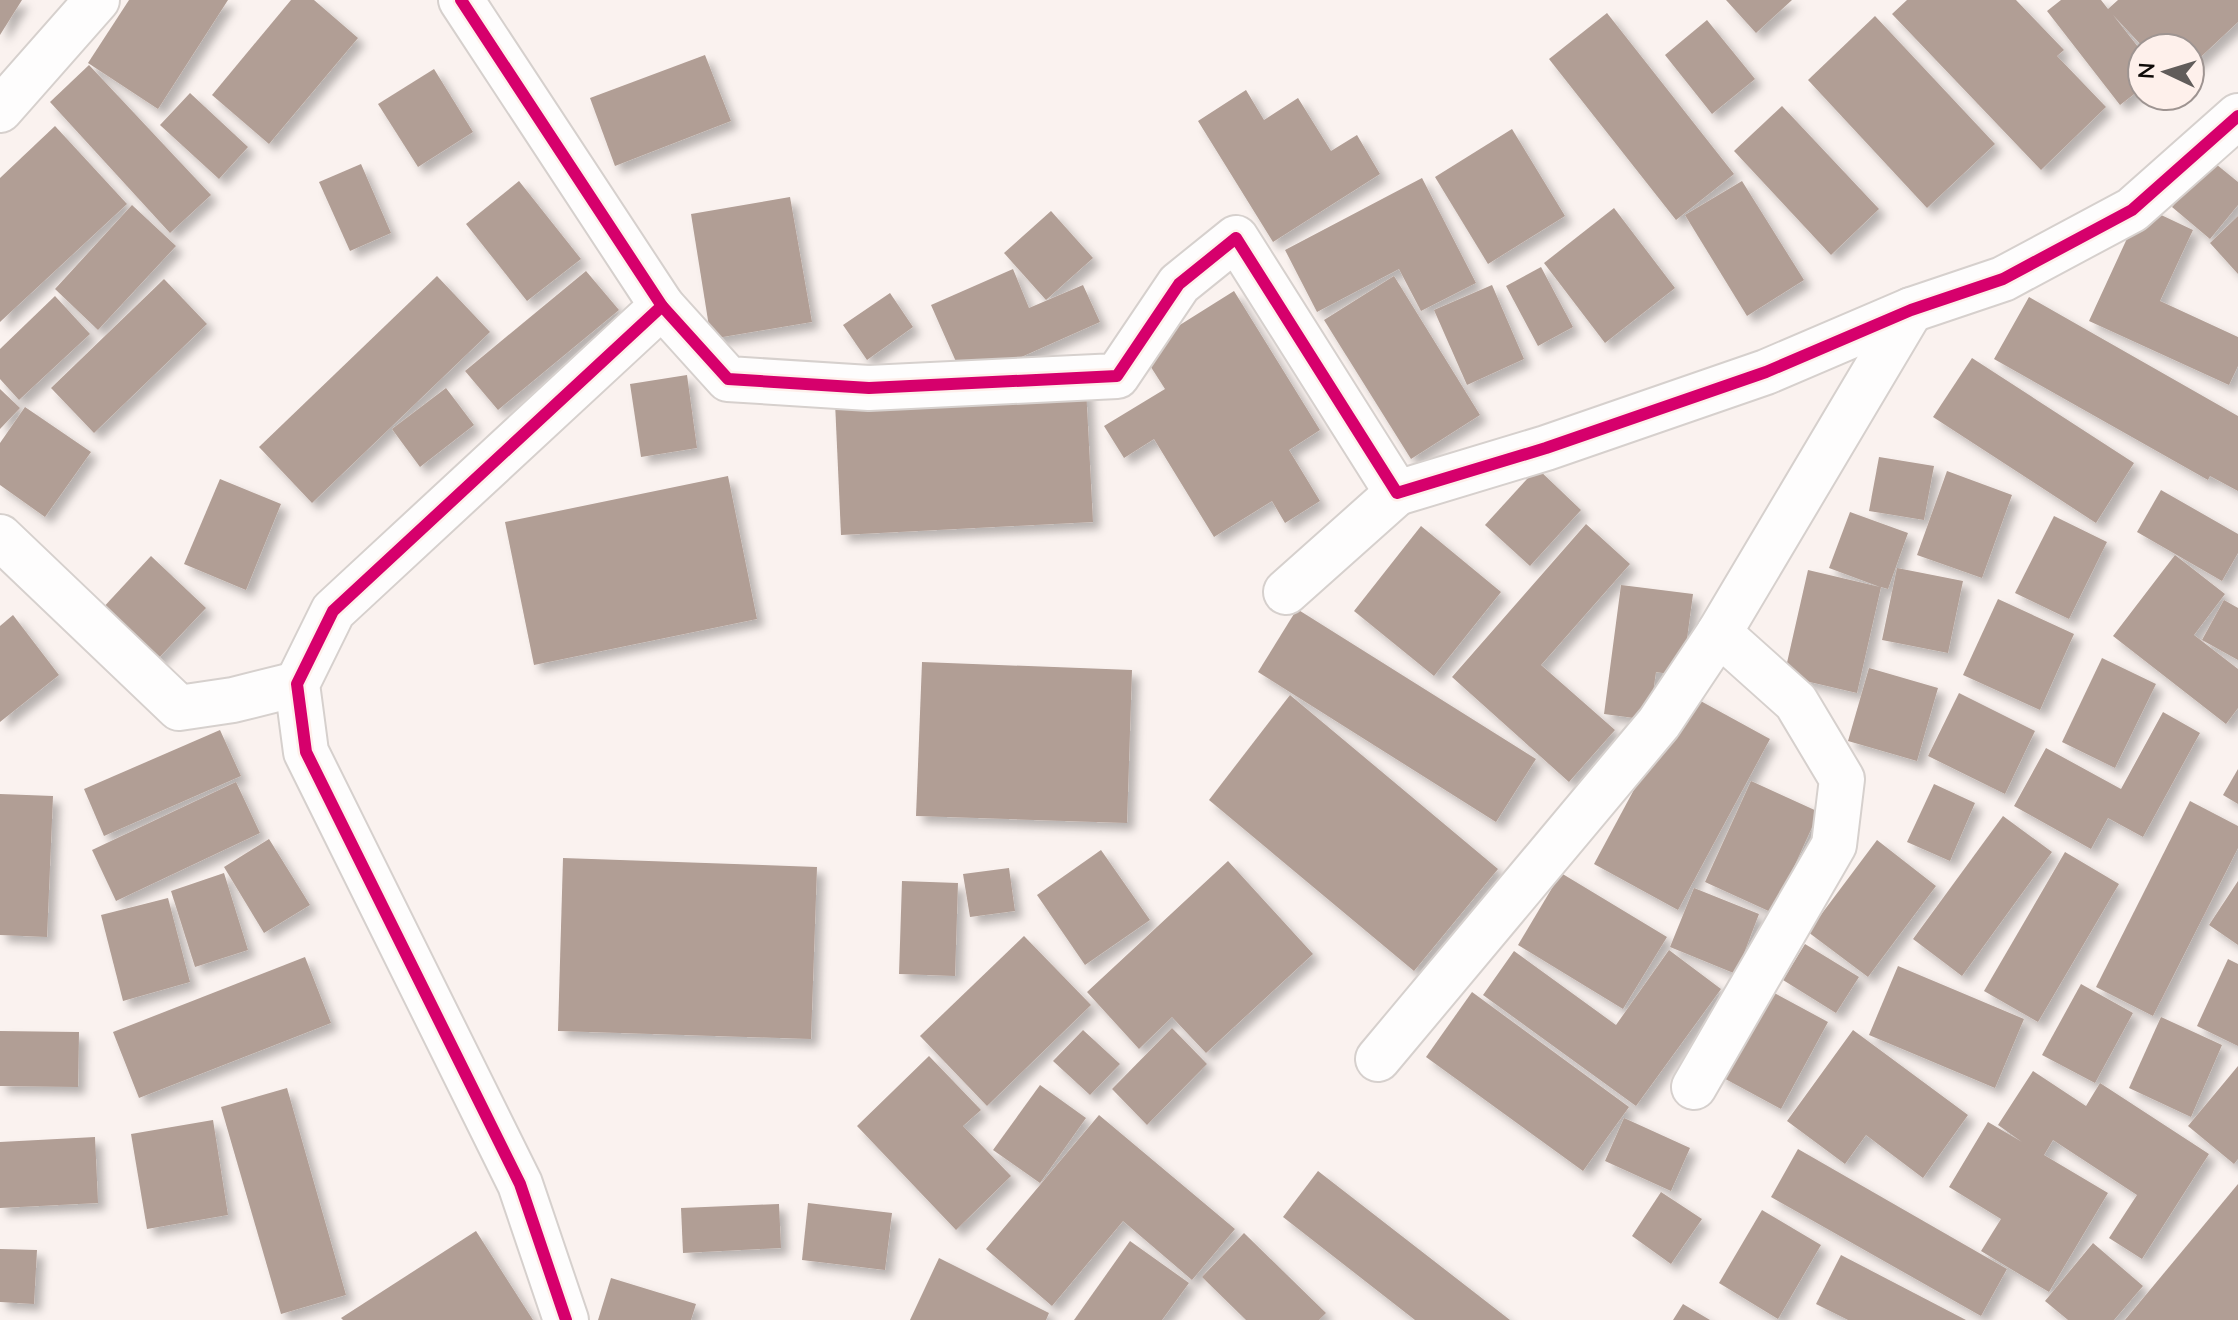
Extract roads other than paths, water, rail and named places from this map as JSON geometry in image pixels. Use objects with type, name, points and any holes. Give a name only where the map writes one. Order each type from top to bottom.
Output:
[{"type":"street","points":[[0,110],[97,0]]},
{"type":"street","points":[[461,0],[662,306],[728,379],[869,388],[1117,376],[1179,284],[1236,238],[1397,493]]},
{"type":"street","points":[[1286,592],[1397,493],[1546,448],[1766,372],[1911,310],[2003,279],[2132,210],[2238,116]]},
{"type":"street","points":[[566,1320],[520,1184],[306,752],[297,684],[333,611],[662,306]]},
{"type":"street","points":[[1378,1059],[1659,723],[1719,633],[1911,310]]},
{"type":"street","points":[[0,537],[179,708],[233,700],[297,684]]},
{"type":"street","points":[[1694,1087],[1834,845],[1842,779],[1796,702],[1719,633]]}]
